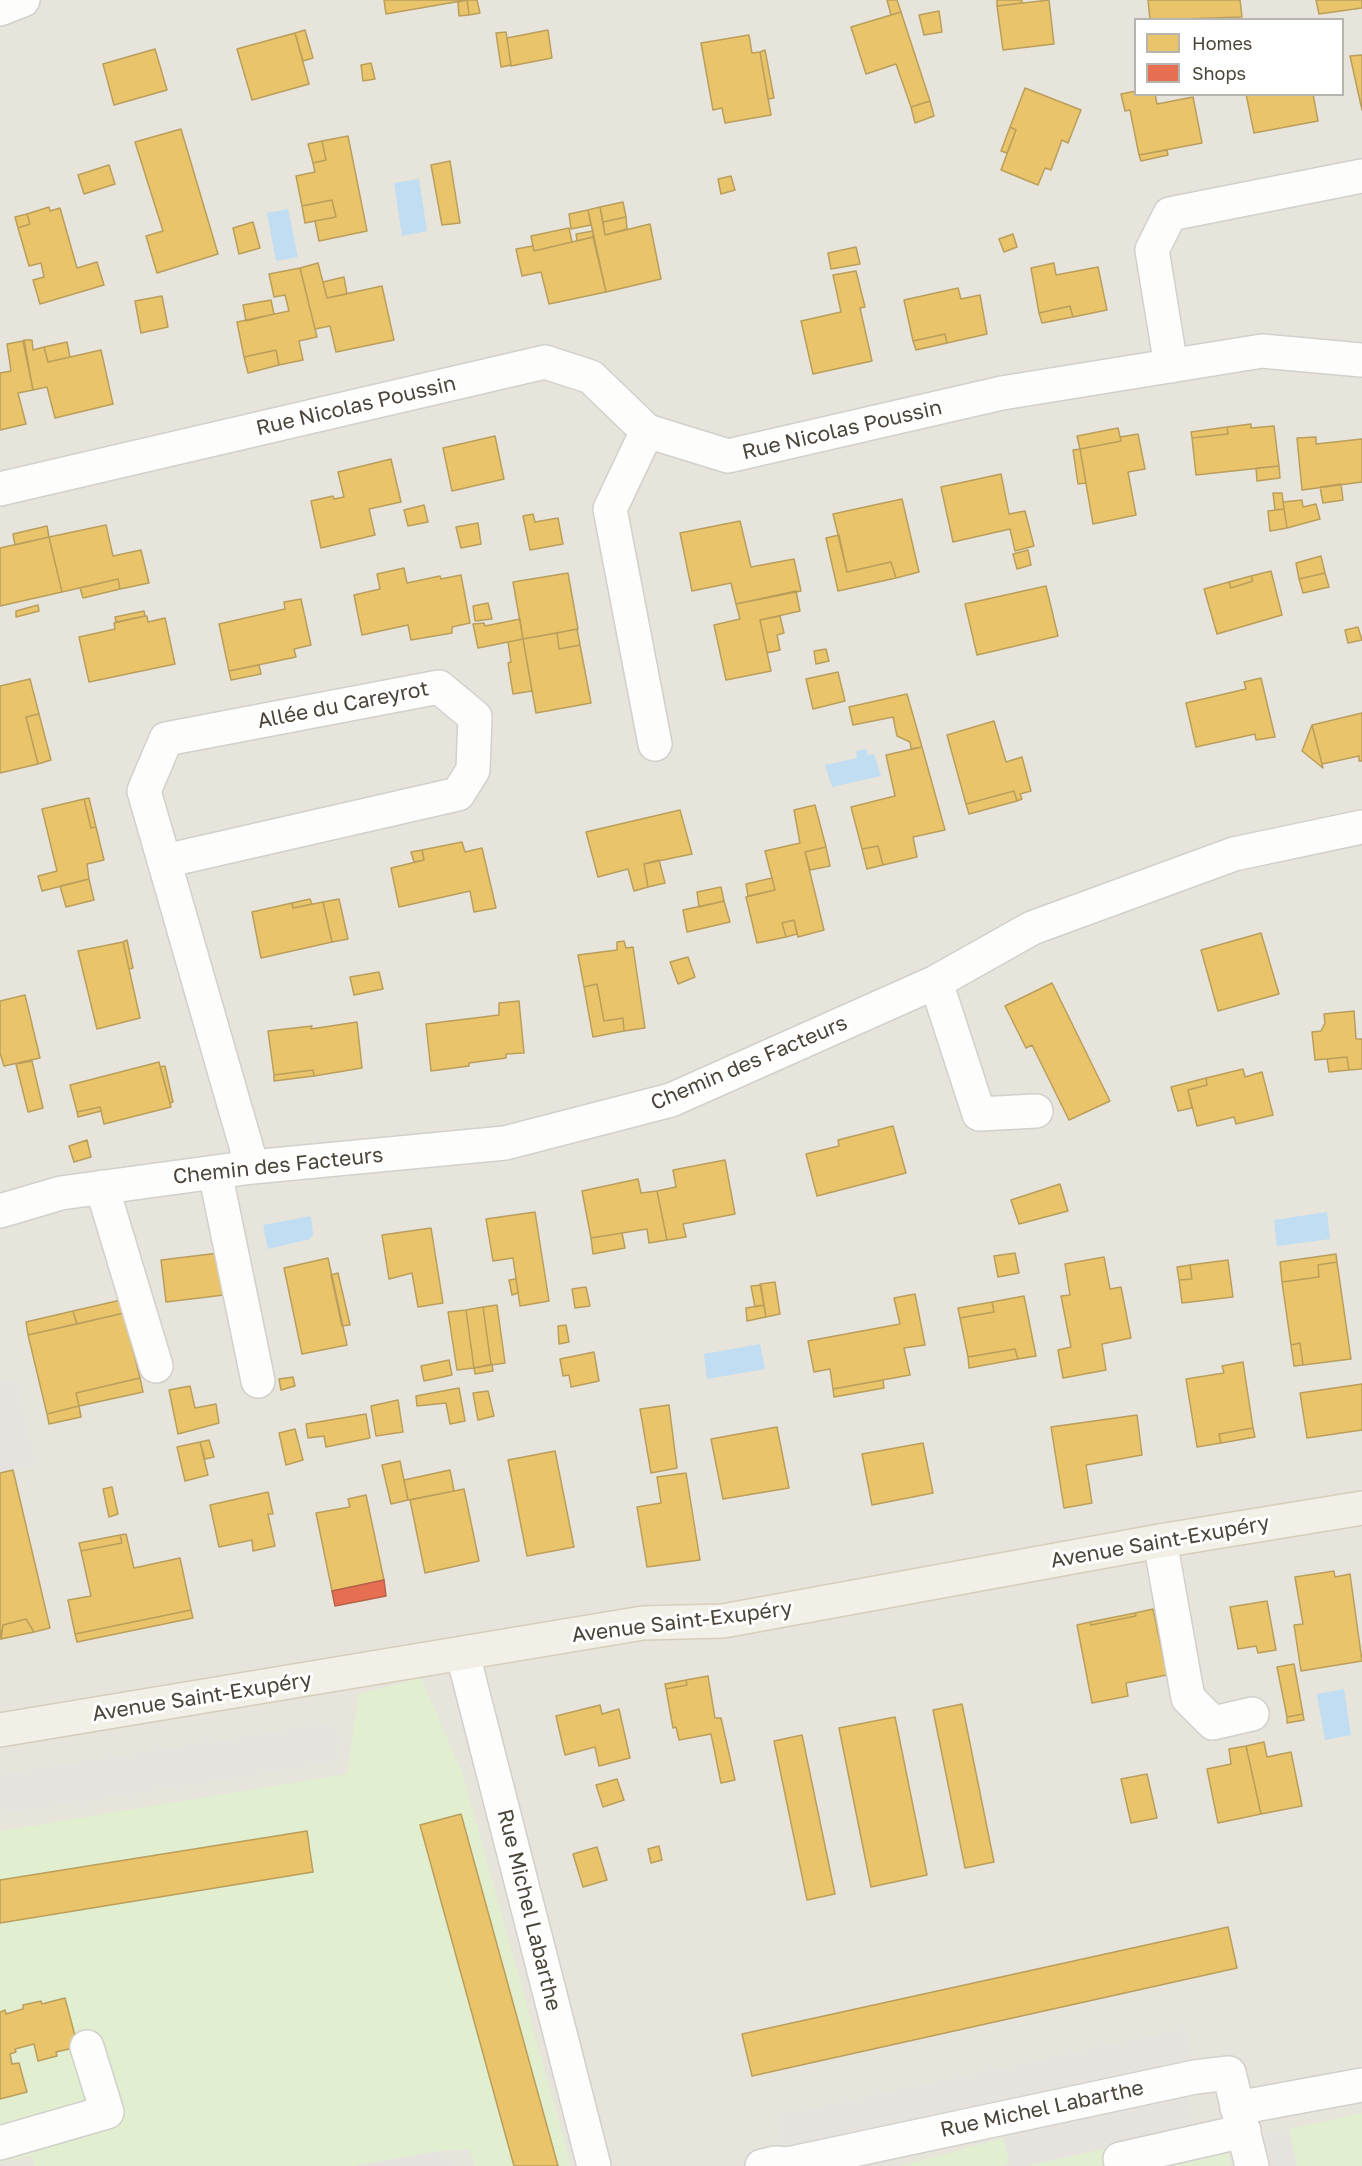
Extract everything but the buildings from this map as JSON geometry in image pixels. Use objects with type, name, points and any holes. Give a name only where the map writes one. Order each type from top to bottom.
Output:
[{"type":"main road","name":"Avenue Saint-Exupéry","points":[[0,1730],[643,1623],[723,1621],[1161,1541],[1362,1508]]},
{"type":"street","points":[[0,9],[23,0]]},
{"type":"street","points":[[1171,366],[1152,250],[1170,214],[1362,176]]},
{"type":"street","name":"Rue Nicolas Poussin","points":[[0,489],[545,362],[591,377],[647,431],[728,456],[1002,393],[1262,351],[1362,360]]},
{"type":"street","points":[[647,431],[610,509],[655,744]]},
{"type":"street","name":"Allée du Careyrot","points":[[165,861],[458,794],[473,770],[475,717],[439,687],[166,739],[144,791],[252,1167]]},
{"type":"street","name":"Chemin des Facteurs","points":[[0,1211],[61,1193],[102,1187],[252,1167],[505,1143],[671,1100],[936,982],[1032,928],[1222,858],[1362,827]]},
{"type":"street","points":[[936,982],[979,1114],[1036,1111]]},
{"type":"street","points":[[215,1172],[258,1381]]},
{"type":"street","points":[[102,1187],[156,1366]]},
{"type":"street","points":[[1161,1541],[1188,1698],[1213,1723],[1252,1714]]},
{"type":"street","name":"Rue Michel Labarthe","points":[[463,1654],[594,2166]]},
{"type":"street","points":[[11,2150],[107,2112],[87,2047]]},
{"type":"street","name":"Rue Michel Labarthe","points":[[762,2166],[801,2164],[1195,2077],[1229,2073],[1252,2166]]},
{"type":"street","points":[[1122,2166],[1120,2159],[1240,2119],[1362,2085]]},
{"type":"shaded area","points":[[0,0],[1362,0],[1362,2166],[0,2166]]},
{"type":"shaded area","points":[[16,1378],[35,1465],[0,1473],[0,1381]]},
{"type":"shaded area","points":[[334,1723],[340,1761],[0,1814],[0,1775]]},
{"type":"shaded area","points":[[1185,2029],[1195,2077],[1183,2080],[1194,2128],[1027,2166],[1010,2166],[999,2119],[788,2164],[777,2116]]},
{"type":"shaded area","points":[[1289,2129],[1297,2166],[1252,2166],[1246,2138]]},
{"type":"shaded area","points":[[440,2151],[452,2166],[353,2166]]},
{"type":"green space","points":[[421,1678],[463,1775],[571,2166],[475,2166],[469,2149],[440,2151],[353,2166],[35,2166],[32,2156],[0,2162],[0,1831],[347,1774],[359,1694]]},
{"type":"green space","points":[[1362,2113],[1362,2166],[1297,2166],[1289,2129]]},
{"type":"green space","points":[[1004,2138],[1009,2163],[1002,2166],[900,2166]]},
{"type":"green space","points":[[1105,2148],[1109,2166],[1028,2166]]},
{"type":"green space","points":[[1228,2153],[1231,2166],[1173,2166]]},
{"type":"water","points":[[419,179],[427,231],[402,236],[394,183]]},
{"type":"water","points":[[288,209],[298,257],[276,261],[267,213]]},
{"type":"water","points":[[866,749],[868,755],[874,754],[881,776],[832,787],[825,765],[857,758],[856,751]]},
{"type":"water","points":[[1327,1212],[1330,1239],[1277,1246],[1274,1220]]},
{"type":"water","points":[[311,1216],[313,1234],[310,1239],[268,1249],[263,1225]]},
{"type":"water","points":[[760,1344],[765,1369],[707,1379],[704,1354]]},
{"type":"water","points":[[1344,1689],[1351,1735],[1325,1740],[1317,1694]]}]
